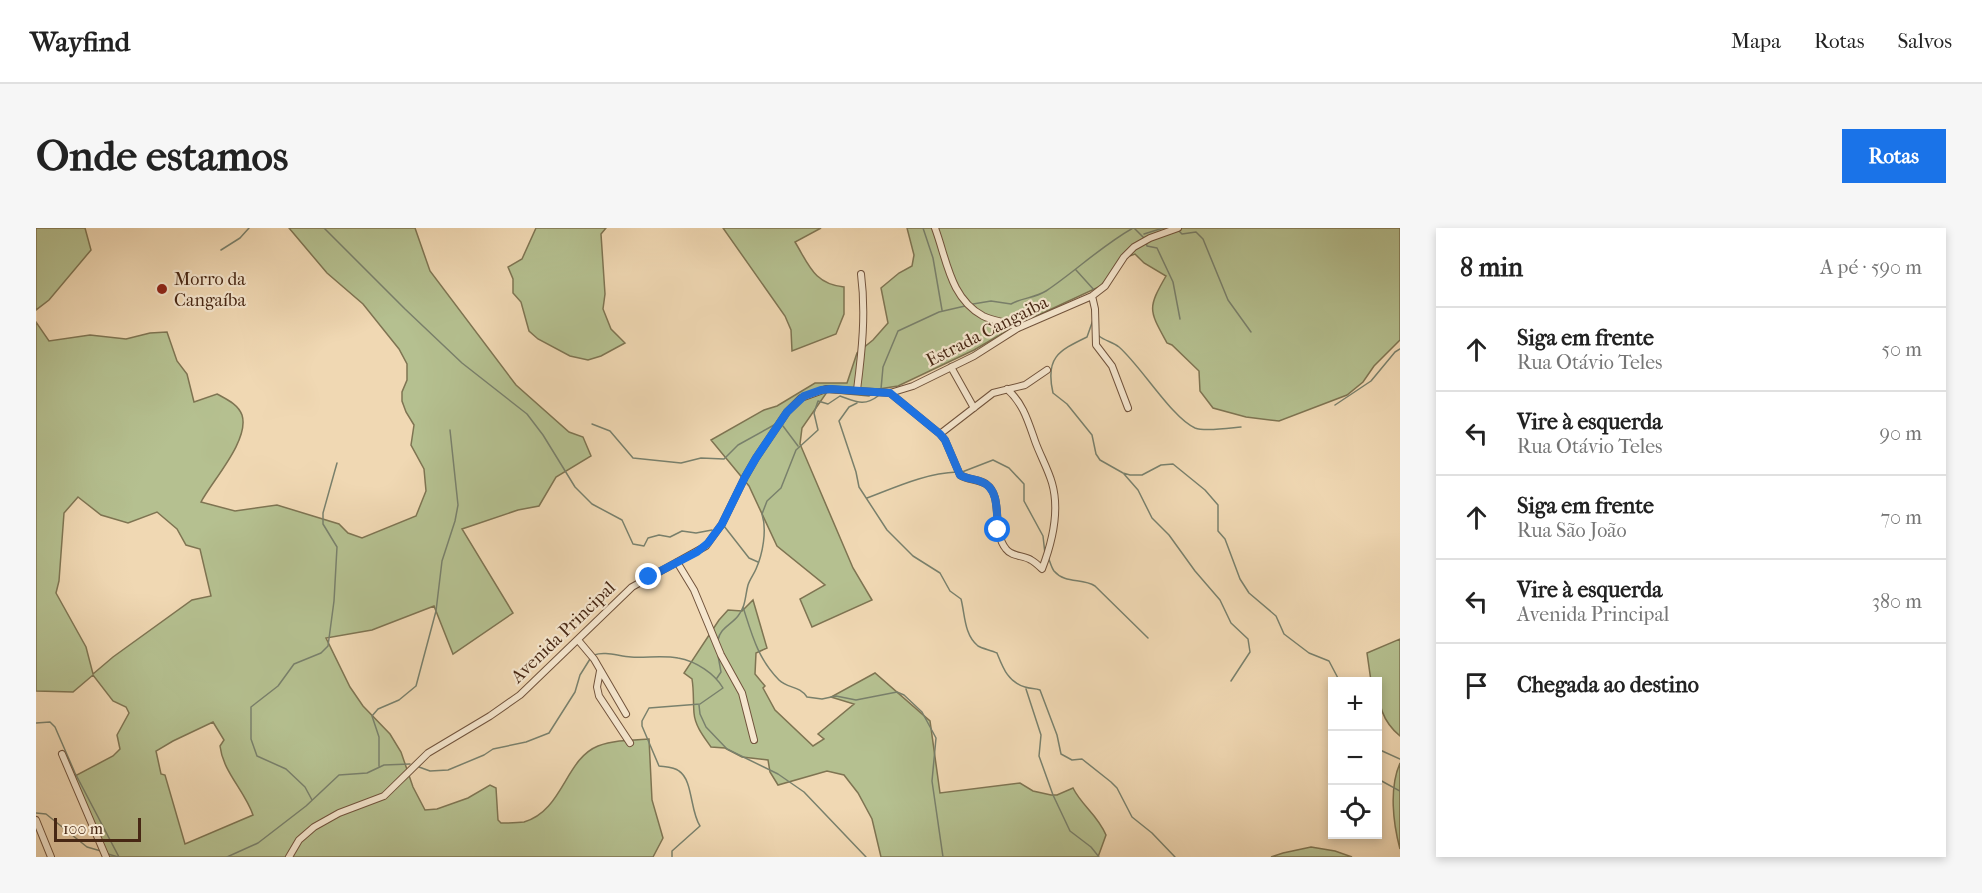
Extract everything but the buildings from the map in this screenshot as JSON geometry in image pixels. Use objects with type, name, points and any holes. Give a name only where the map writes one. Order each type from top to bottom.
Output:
[{"type":"street","points":[[935,228],[951,279],[968,304],[987,318],[1008,322],[1018,328]]},
{"type":"street","name":"Estrada Cangaiba","points":[[890,393],[913,386],[974,356],[1018,328],[1092,296],[1105,286],[1124,257],[1134,247],[1150,238],[1178,228]]},
{"type":"street","points":[[857,390],[863,340],[864,300],[861,274]]},
{"type":"street","points":[[1092,296],[1095,309],[1096,345],[1112,366],[1128,408]]},
{"type":"street","points":[[951,367],[974,408]]},
{"type":"street","points":[[940,434],[995,392],[1025,385],[1047,370]]},
{"type":"street","points":[[890,393],[940,434],[945,440],[960,475],[984,483],[991,489],[996,502],[998,530],[1006,550],[1031,560],[1042,569],[1052,538],[1054,491],[1026,415],[1015,397],[1006,389]]},
{"type":"street","name":"Avenida Principal","points":[[289,857],[299,840],[314,827],[339,813],[380,799],[428,753],[520,695],[632,587],[702,549],[716,534],[745,477],[794,404],[804,396],[821,390],[890,393]]},
{"type":"street","points":[[677,562],[694,590],[721,655],[742,693],[754,740]]},
{"type":"street","points":[[578,640],[591,655],[626,714]]},
{"type":"street","points":[[600,670],[597,687],[599,696],[630,743]]},
{"type":"street","points":[[62,753],[106,857]]},
{"type":"street","points":[[36,820],[51,857]]},
{"type":"green space","points":[[36,228],[85,228],[91,250],[49,300],[36,310]]},
{"type":"green space","points":[[289,228],[415,228],[430,271],[516,385],[569,432],[583,437],[591,456],[556,477],[539,506],[518,510],[462,529],[513,613],[453,654],[434,606],[372,630],[326,638],[350,687],[363,706],[390,734],[401,752],[413,787],[425,810],[437,809],[468,798],[490,785],[496,788],[498,820],[501,823],[524,822],[537,816],[547,807],[578,762],[587,753],[598,746],[610,743],[649,739],[652,800],[663,838],[653,857],[105,857],[71,778],[113,756],[120,749],[117,735],[129,713],[126,707],[113,701],[93,675],[73,692],[36,691],[36,322],[49,341],[90,335],[126,339],[150,333],[167,332],[177,361],[187,374],[194,402],[217,394],[235,405],[242,415],[241,436],[229,460],[201,502],[235,511],[277,505],[339,524],[348,533],[362,538],[416,516],[426,491],[424,469],[411,445],[414,425],[402,401],[402,392],[407,380],[407,364],[399,349],[363,304],[327,273]],"holes":[[[78,497],[101,515],[128,523],[157,512],[177,529],[186,545],[200,549],[211,596],[192,600],[93,674],[86,647],[56,593],[64,513]],[[213,722],[224,740],[220,746],[225,764],[253,815],[185,844],[165,775],[161,774],[156,751]]]},
{"type":"green space","points":[[536,228],[606,228],[601,234],[605,294],[603,309],[611,329],[625,343],[588,360],[570,356],[538,339],[529,331],[521,302],[513,293],[513,279],[508,267],[522,259]]},
{"type":"green space","points":[[723,228],[821,228],[795,242],[819,278],[844,287],[844,314],[836,334],[792,351],[791,330],[785,316]]},
{"type":"green space","points":[[907,228],[1400,228],[1400,340],[1374,366],[1363,382],[1347,395],[1279,421],[1246,417],[1213,408],[1200,391],[1199,371],[1167,343],[1154,316],[1153,303],[1166,276],[1144,263],[1135,254],[1121,259],[1101,286],[1017,325],[974,350],[898,386],[879,389],[869,396],[827,392],[802,428],[800,444],[853,568],[872,600],[812,627],[800,599],[825,585],[777,546],[749,486],[711,440],[764,410],[777,406],[815,383],[847,383],[857,353],[888,323],[881,288],[899,273],[912,266],[914,255]]},
{"type":"green space","points":[[753,600],[767,648],[756,653],[755,674],[765,686],[763,688],[775,710],[813,746],[824,739],[818,734],[854,704],[831,697],[875,673],[930,721],[940,793],[1020,783],[1033,791],[1051,795],[1057,795],[1073,788],[1106,835],[1098,857],[881,857],[872,819],[858,793],[844,775],[827,771],[778,785],[770,772],[768,760],[742,757],[725,748],[711,747],[696,722],[692,679],[684,673],[728,610],[742,611]]},
{"type":"green space","points":[[1400,639],[1400,736],[1382,712],[1382,677],[1370,677],[1367,653]]},
{"type":"green space","points":[[1400,763],[1400,849],[1393,794]]},
{"type":"green space","points":[[1311,847],[1335,851],[1352,857],[1271,857]]},
{"type":"waterway","points":[[221,250],[240,238],[249,228]]},
{"type":"waterway","points":[[324,228],[462,363],[527,414],[543,435],[575,487],[592,504],[622,520],[633,544],[644,546],[648,538],[659,535],[670,537],[682,531],[696,533],[712,530]]},
{"type":"waterway","points":[[923,228],[933,258],[942,310]]},
{"type":"waterway","points":[[973,304],[991,301],[1011,304],[1042,293],[1133,228]]},
{"type":"waterway","points":[[1134,228],[1144,238]]},
{"type":"waterway","points":[[1144,234],[1163,228]]},
{"type":"waterway","points":[[1179,231],[1182,234],[1196,232],[1203,239],[1228,300],[1251,332]]},
{"type":"waterway","points":[[1146,242],[1147,246],[1157,248],[1173,282],[1180,319]]},
{"type":"waterway","points":[[1076,270],[1095,291]]},
{"type":"waterway","points":[[881,389],[883,367],[898,331],[939,312],[965,306]]},
{"type":"waterway","points":[[1093,320],[1087,337],[1068,347],[1056,357],[1051,371],[1053,393],[1067,404],[1092,435],[1096,454],[1100,460],[1130,475],[1142,475],[1161,465],[1173,464],[1205,490],[1218,505],[1218,531],[1225,539],[1240,579],[1249,593],[1276,616],[1284,634],[1309,653],[1329,661],[1337,677]]},
{"type":"waterway","points":[[1099,336],[1117,345],[1177,414],[1195,428],[1205,430],[1241,427]]},
{"type":"waterway","points":[[1335,405],[1371,381],[1400,349]]},
{"type":"waterway","points":[[718,640],[721,632],[738,616],[744,605],[748,585],[761,556],[764,534],[762,514],[767,501],[781,488],[796,450],[818,430],[814,413],[818,401],[828,404],[840,396],[864,402],[878,396]]},
{"type":"waterway","points":[[857,403],[849,407],[839,421],[859,487],[887,530],[913,556],[940,573],[950,591],[961,599],[966,624],[973,641],[978,646],[997,653],[1004,669],[1014,682],[1040,690],[1057,735],[1061,754],[1072,760],[1082,759],[1111,782],[1117,788],[1132,817],[1152,833],[1175,857]]},
{"type":"waterway","points":[[592,424],[610,431],[633,458],[681,463],[701,458],[724,459],[738,445],[774,425]]},
{"type":"waterway","points":[[783,426],[798,446]]},
{"type":"waterway","points":[[379,766],[379,737],[372,716],[378,709],[399,700],[416,686],[436,611],[442,561],[458,505],[450,430]]},
{"type":"waterway","points":[[962,472],[993,460],[1009,468],[1024,484],[1024,501],[1043,536],[1045,554]]},
{"type":"waterway","points":[[312,800],[305,787],[286,769],[257,756],[251,739],[251,707],[278,686],[294,664],[321,653],[328,646],[334,601],[337,547],[323,524],[323,513],[337,463]]},
{"type":"waterway","points":[[867,498],[923,478],[957,472]]},
{"type":"waterway","points":[[1124,474],[1138,490],[1152,518],[1169,535],[1220,600],[1231,623],[1248,639],[1250,652],[1231,681]]},
{"type":"waterway","points":[[724,526],[749,558],[758,562]]},
{"type":"waterway","points":[[1048,557],[1058,575],[1095,586],[1148,638]]},
{"type":"waterway","points":[[743,607],[761,655],[782,683],[801,691],[807,697],[822,699],[836,696],[856,700],[897,692],[904,695],[922,712],[936,738],[932,781],[943,857]]},
{"type":"waterway","points":[[717,650],[721,672],[717,678]]},
{"type":"waterway","points":[[594,655],[678,658],[704,669],[723,688],[700,704],[649,708],[642,721],[659,766],[675,769],[684,775],[700,826],[672,851],[672,857]]},
{"type":"waterway","points":[[419,767],[430,771],[448,770],[493,749],[526,742],[549,733],[575,692],[580,675],[590,659]]},
{"type":"waterway","points":[[1026,689],[1041,735],[1039,756],[1053,795],[1070,831],[1091,847],[1099,857]]},
{"type":"waterway","points":[[699,705],[706,727],[727,749],[778,774],[804,792],[866,857]]},
{"type":"waterway","points":[[36,723],[50,722],[55,727],[75,773],[119,857]]},
{"type":"waterway","points":[[1382,751],[1400,759]]},
{"type":"waterway","points":[[227,857],[258,843],[306,806],[339,775],[367,773],[384,765],[410,764]]},
{"type":"waterway","points":[[1382,781],[1400,791]]},
{"type":"waterway","points":[[36,813],[46,814],[87,847],[101,851]]},
{"type":"waterway","points":[[108,854],[118,857]]},
{"type":"place","name":"Morro da Cangaíba","points":[[162,289]]},
{"type":"route","points":[[649,577],[697,552],[708,543],[722,524],[756,458],[787,412],[801,398],[826,389],[890,393],[940,434],[945,440],[957,473],[962,477],[988,485],[996,502],[998,530]]}]
